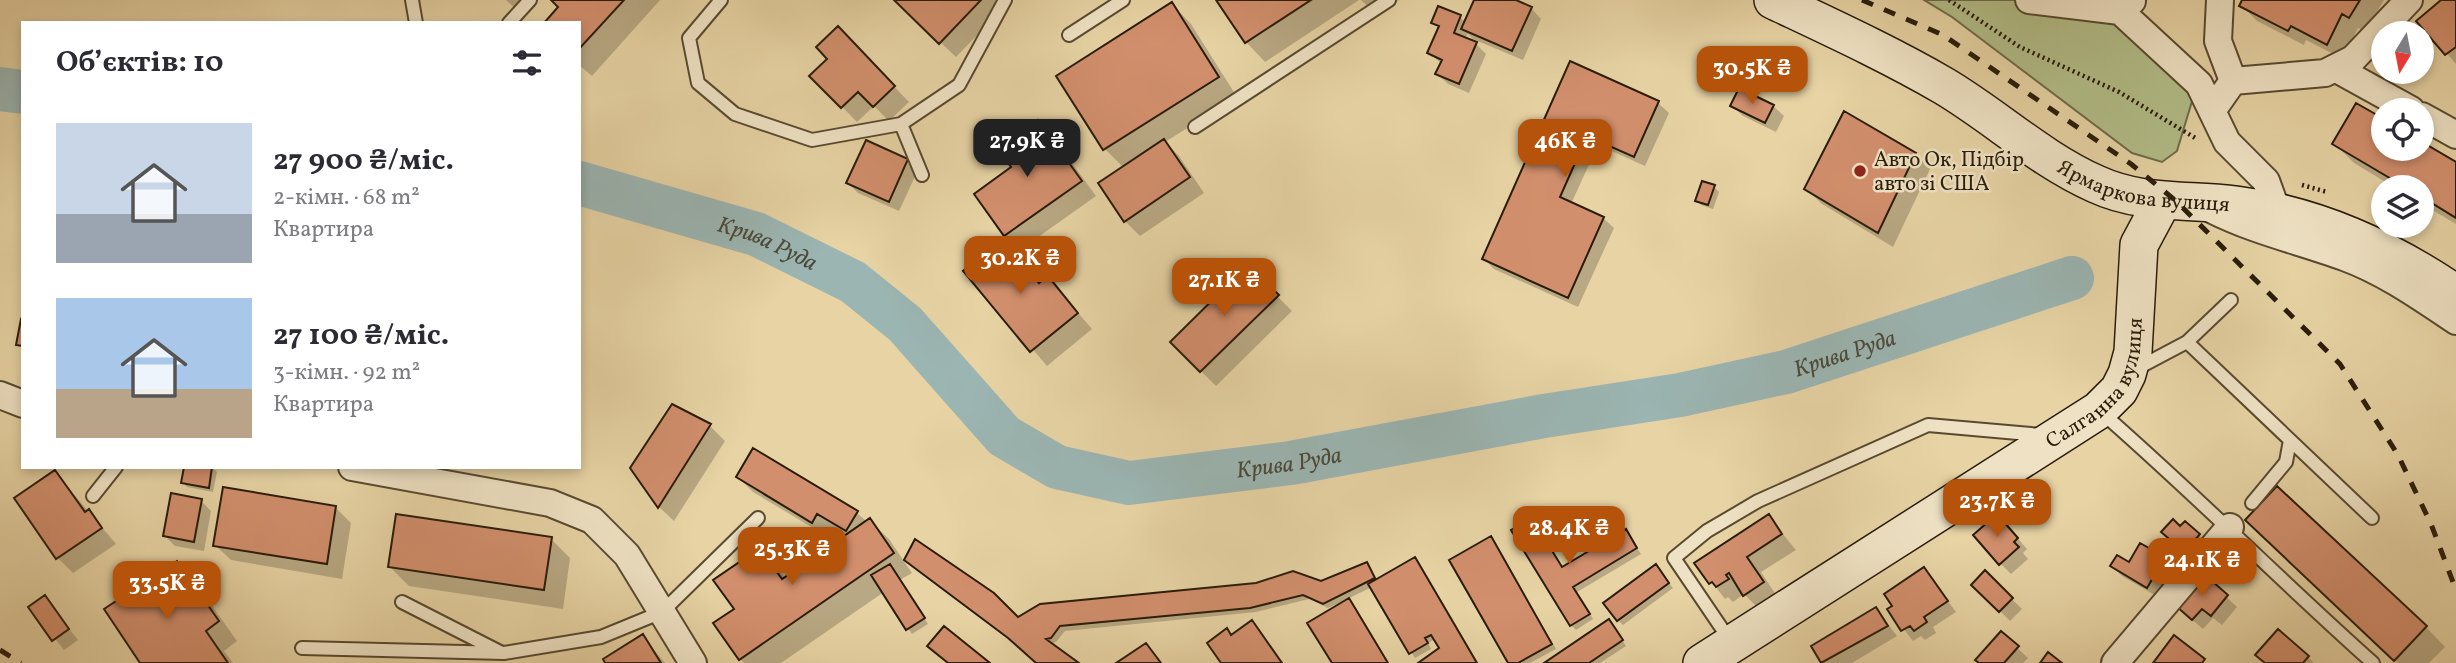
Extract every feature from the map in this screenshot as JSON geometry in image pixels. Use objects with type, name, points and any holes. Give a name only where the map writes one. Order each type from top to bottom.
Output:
[{"type":"street","name":"Ярмаркова вулиця","points":[[1773,0],[1945,86],[2048,157],[2095,184],[2131,198],[2277,211],[2329,227],[2372,245],[2456,294]]},
{"type":"street","points":[[2029,0],[2126,5],[2199,84],[2227,142],[2266,181],[2277,211]]},
{"type":"street","points":[[2220,0],[2218,41],[2233,81]]},
{"type":"street","points":[[2233,81],[2325,73],[2353,59],[2409,0]]},
{"type":"street","points":[[2335,68],[2389,98]]},
{"type":"street","points":[[2212,111],[2233,81]]},
{"type":"street","points":[[2434,123],[2456,135]]},
{"type":"street","points":[[2095,184],[2139,245]]},
{"type":"street","points":[[2179,201],[2345,258],[2385,275],[2456,321]]},
{"type":"street","name":"Салганна вулиця","points":[[1702,663],[2099,410],[2119,390],[2133,352],[2139,245],[2179,201]]},
{"type":"street","points":[[0,395],[21,403]]},
{"type":"street","points":[[363,469],[550,503],[592,520],[627,555],[693,663]]},
{"type":"street","points":[[2115,663],[2230,527]]},
{"type":"lane","points":[[412,0],[416,21]]},
{"type":"lane","points":[[511,21],[530,0]]},
{"type":"lane","points":[[721,0],[689,37],[698,83],[735,114],[812,140],[901,124],[959,85],[999,17],[1005,0]]},
{"type":"lane","points":[[1069,36],[1123,0]]},
{"type":"lane","points":[[1195,127],[1389,0]]},
{"type":"lane","points":[[901,124],[922,175]]},
{"type":"lane","points":[[2127,374],[2187,342],[2231,300]]},
{"type":"lane","points":[[2187,342],[2372,518]]},
{"type":"lane","points":[[2099,410],[2230,527],[2323,619],[2373,663]]},
{"type":"lane","points":[[1732,643],[1674,558],[1707,531],[1758,502],[1928,425],[2059,437]]},
{"type":"lane","points":[[2252,503],[2286,462],[2290,440]]},
{"type":"lane","points":[[93,496],[114,469]]},
{"type":"lane","points":[[302,648],[504,653],[601,636],[662,612],[758,518]]},
{"type":"lane","points":[[402,602],[504,653]]},
{"type":"path","points":[[1949,0],[2020,47],[2119,92],[2198,140]]},
{"type":"green space","points":[[1924,0],[2017,0],[2121,18],[2196,88],[2177,151],[2162,162],[2132,153],[1952,17]]},
{"type":"building","points":[[551,0],[624,0],[581,47],[581,21],[546,21],[558,7]]},
{"type":"building","points":[[894,0],[981,0],[939,44]]},
{"type":"building","points":[[1216,0],[1311,0],[1245,43]]},
{"type":"building","points":[[1474,0],[1516,0],[1532,7],[1512,51],[1461,29]]},
{"type":"building","points":[[2242,0],[2360,0],[2349,18],[2342,14],[2327,45],[2291,26],[2288,31],[2239,6]]},
{"type":"building","points":[[2441,0],[2456,0],[2456,47],[2445,55],[2434,42],[2434,21],[2416,21]]},
{"type":"building","points":[[1172,2],[1219,77],[1103,150],[1056,76]]},
{"type":"building","points":[[1438,6],[1461,15],[1454,33],[1477,42],[1459,84],[1435,74],[1442,60],[1427,53],[1439,26],[1431,23]]},
{"type":"building","points":[[838,26],[895,86],[873,107],[858,92],[841,108],[809,76],[827,59],[816,47]]},
{"type":"building","points":[[1570,61],[1659,101],[1634,157],[1587,136],[1560,197],[1604,217],[1568,298],[1482,259]]},
{"type":"building","points":[[1739,88],[1774,105],[1765,123],[1730,106]]},
{"type":"building","points":[[2356,103],[2371,112],[2371,161],[2434,161],[2434,149],[2456,162],[2456,218],[2434,204],[2434,175],[2385,175],[2332,144]]},
{"type":"building","name":"Авто Ок, Підбір авто зі США","points":[[1844,111],[1916,153],[1878,233],[1804,189]]},
{"type":"building","points":[[1038,120],[1082,181],[1004,236],[974,194],[1011,167],[998,149]]},
{"type":"building","points":[[1164,139],[1190,177],[1124,222],[1098,183]]},
{"type":"building","points":[[866,140],[908,159],[889,202],[846,183]]},
{"type":"building","points":[[1702,181],[1715,185],[1708,205],[1695,201]]},
{"type":"building","points":[[1003,239],[1039,283],[1048,276],[1078,313],[1030,352],[963,271]]},
{"type":"building","points":[[1248,265],[1279,295],[1200,372],[1170,342]]},
{"type":"building","points":[[21,319],[21,346],[16,345]]},
{"type":"building","points":[[672,404],[711,424],[658,508],[630,468]]},
{"type":"building","points":[[753,448],[858,511],[846,531],[817,514],[812,523],[736,477]]},
{"type":"building","points":[[184,469],[212,469],[209,488],[181,483]]},
{"type":"building","points":[[55,470],[85,512],[89,509],[102,528],[56,559],[14,498]]},
{"type":"building","points":[[2277,486],[2427,626],[2394,661],[2245,520]]},
{"type":"building","points":[[223,487],[336,506],[327,564],[213,546]]},
{"type":"building","points":[[171,493],[202,499],[194,542],[163,536]]},
{"type":"building","points":[[396,514],[552,537],[544,590],[388,567]]},
{"type":"building","points":[[1769,514],[1782,534],[1747,557],[1764,582],[1743,596],[1729,573],[1726,575],[1729,579],[1716,587],[1712,582],[1709,584],[1694,563]]},
{"type":"building","points":[[1997,514],[2018,538],[2014,542],[2019,547],[1999,565],[1973,535]]},
{"type":"building","points":[[870,518],[894,553],[739,660],[713,623],[734,609],[713,580],[760,548],[782,579]]},
{"type":"building","points":[[1532,518],[1562,567],[1626,529],[1637,548],[1573,587],[1590,614],[1570,626],[1511,530]]},
{"type":"building","points":[[2173,519],[2180,526],[2185,521],[2200,534],[2178,560],[2162,546],[2168,538],[2161,532]]},
{"type":"building","points":[[1491,536],[1552,644],[1518,663],[1508,663],[1449,560]]},
{"type":"building","points":[[915,539],[994,593],[1018,617],[1040,604],[1256,583],[1293,571],[1321,581],[1367,562],[1375,578],[1323,604],[1303,595],[1250,608],[1060,626],[1051,638],[1046,639],[1079,663],[1036,663],[1008,638],[904,560]]},
{"type":"building","points":[[2140,543],[2165,557],[2147,588],[2110,566],[2117,555],[2129,562]]},
{"type":"building","points":[[1415,557],[1477,663],[1418,663],[1439,648],[1431,635],[1425,638],[1428,643],[1409,654],[1368,584]]},
{"type":"building","points":[[177,561],[219,621],[206,631],[228,663],[140,663],[104,609]]},
{"type":"building","points":[[890,564],[925,618],[906,630],[871,575]]},
{"type":"building","points":[[1656,564],[1669,583],[1617,621],[1603,603]]},
{"type":"building","points":[[1924,567],[1948,601],[1924,617],[1927,622],[1914,631],[1910,626],[1901,631],[1887,609],[1892,606],[1884,594]]},
{"type":"building","points":[[1985,570],[2013,598],[1999,612],[1971,585]]},
{"type":"building","points":[[2204,574],[2228,595],[2211,616],[2202,609],[2192,620],[2176,606]]},
{"type":"building","points":[[45,595],[69,629],[52,641],[28,607]]},
{"type":"building","points":[[1349,598],[1388,663],[1332,663],[1307,623]]},
{"type":"building","points":[[1876,607],[1888,626],[1821,663],[1811,646]]},
{"type":"building","points":[[1609,619],[1623,640],[1589,663],[1544,663]]},
{"type":"building","points":[[1252,620],[1282,663],[1221,663],[1207,643],[1227,628],[1231,635]]},
{"type":"building","points":[[944,626],[990,663],[948,663],[927,646]]},
{"type":"building","points":[[2278,629],[2309,656],[2303,663],[2265,663],[2255,655]]},
{"type":"building","points":[[2001,631],[2019,646],[2004,663],[1979,663],[1975,660]]},
{"type":"building","points":[[643,634],[661,663],[605,663],[603,659]]},
{"type":"building","points":[[2174,635],[2205,659],[2202,663],[2153,663]]},
{"type":"building","points":[[1146,643],[1161,663],[1116,663]]},
{"type":"building","points":[[2048,652],[2062,663],[2040,663]]},
{"type":"waterway","name":"Крива Руда","points":[[0,89],[21,92]]},
{"type":"waterway","name":"Крива Руда","points":[[581,184],[756,234],[853,282],[905,324],[1004,436],[1057,467],[1129,483],[1291,463],[1544,416],[1680,395],[1786,372],[2072,278]]},
{"type":"railway","points":[[1862,0],[1943,35],[2131,164],[2176,201],[2340,364],[2398,455],[2431,524],[2456,590]]},
{"type":"railway","points":[[0,650],[21,663]]},
{"type":"place","name":"Авто Ок, Підбір авто зі США","points":[[1860,171]]}]
